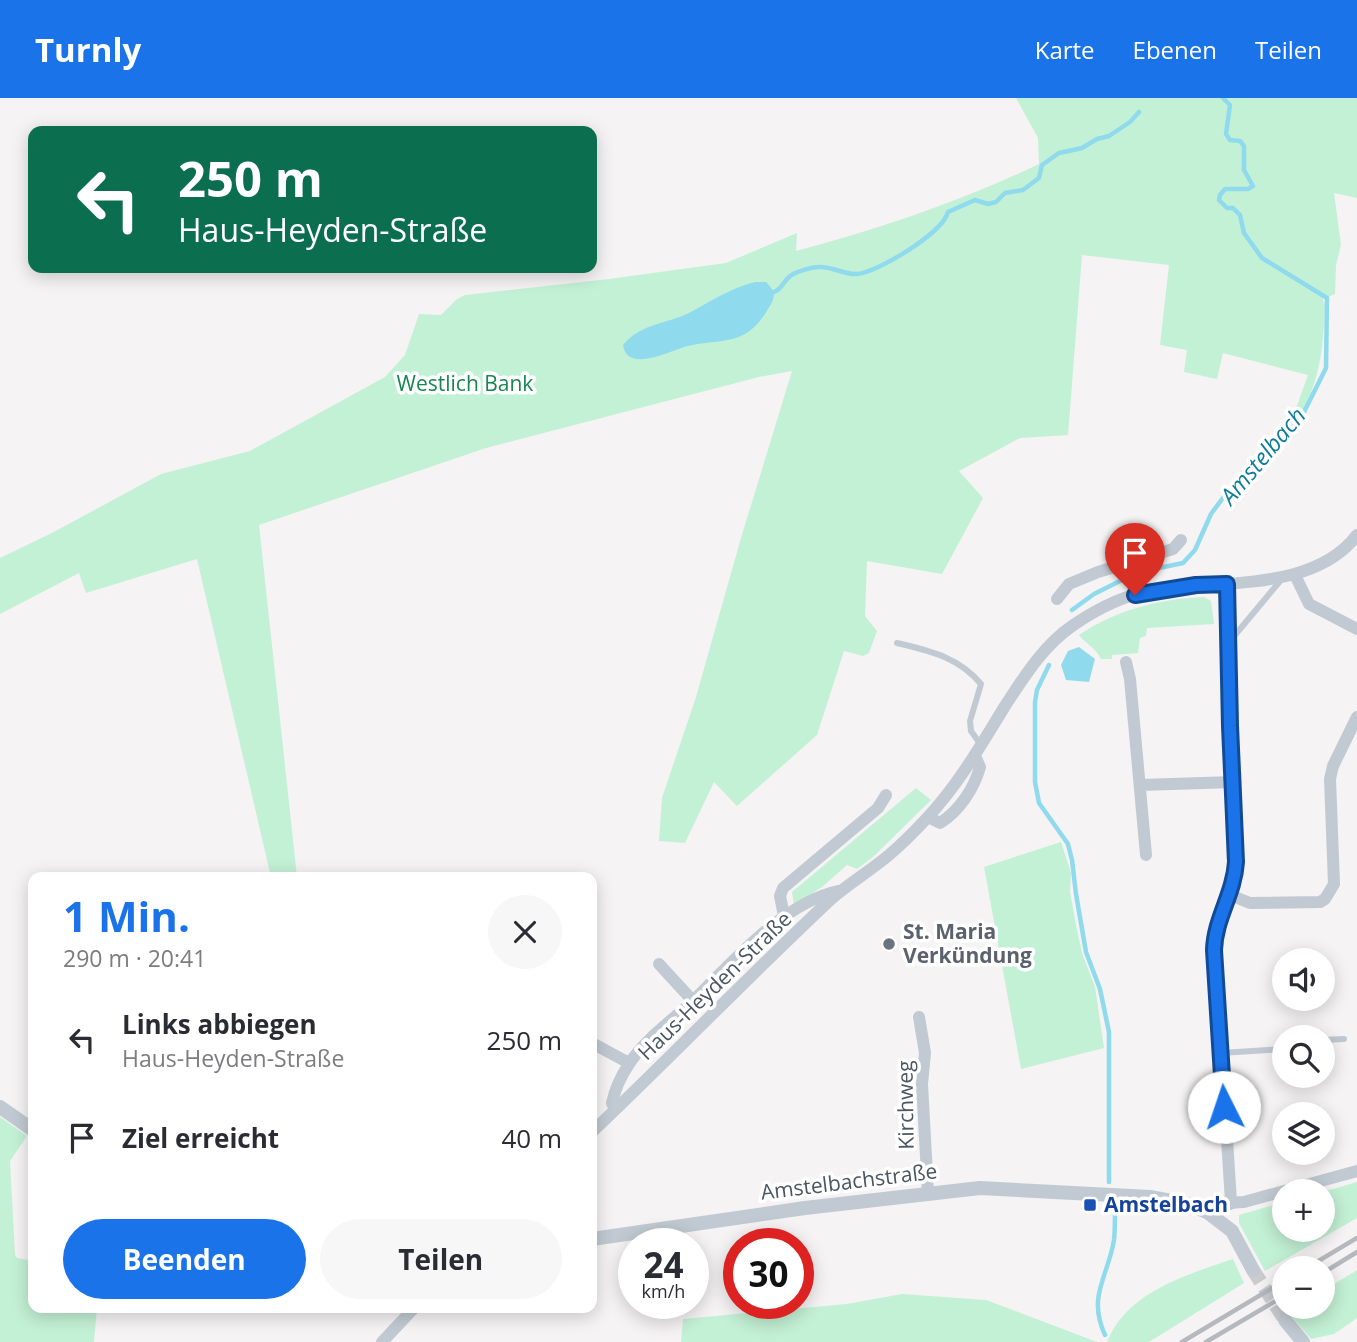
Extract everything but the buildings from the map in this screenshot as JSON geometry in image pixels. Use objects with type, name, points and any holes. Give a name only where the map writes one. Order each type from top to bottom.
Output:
[{"type":"street","points":[[1057,599],[1069,584],[1130,572],[1173,549],[1181,541]]},
{"type":"street","name":"Haus-Heyden-Straße","points":[[597,1127],[842,890],[890,855],[928,817],[940,823],[952,816],[978,776],[978,750],[1022,680],[1053,642],[1084,618],[1135,595],[1196,585],[1227,584],[1290,575],[1326,561],[1354,543]]},
{"type":"street","points":[[1130,572],[1135,595]]},
{"type":"street","points":[[1290,575],[1309,604],[1357,629]]},
{"type":"street","points":[[1227,584],[1236,862],[1235,880],[1222,911],[1215,938],[1231,1202]]},
{"type":"street","points":[[1126,662],[1130,679],[1146,855]]},
{"type":"street","points":[[1230,895],[1250,903],[1320,902],[1331,892],[1334,884],[1330,779],[1333,766],[1357,717]]},
{"type":"street","points":[[1140,785],[1234,782]]},
{"type":"street","name":"Haus-Heyden-Straße","points":[[784,916],[780,896],[783,888],[878,808],[886,795]]},
{"type":"street","name":"Haus-Heyden-Straße","points":[[615,1110],[612,1103],[614,1093],[629,1063],[646,1042],[735,957],[784,916],[829,893],[842,890]]},
{"type":"street","name":"Haus-Heyden-Straße","points":[[659,964],[693,1000]]},
{"type":"street","name":"Kirchweg","points":[[919,1017],[925,1053],[922,1084],[928,1193]]},
{"type":"street","name":"Haus-Heyden-Straße","points":[[597,1046],[629,1063]]},
{"type":"street","points":[[0,1107],[28,1127]]},
{"type":"street","points":[[1253,1270],[1232,1231],[1215,1217],[1224,1206],[1357,1171]]},
{"type":"street","name":"Amstelbachstraße","points":[[597,1238],[784,1211],[980,1188],[1150,1197],[1187,1203],[1215,1217]]},
{"type":"street","points":[[382,1342],[409,1313]]},
{"type":"street","points":[[1285,1320],[1303,1342]]},
{"type":"lane","points":[[1229,643],[1290,575]]},
{"type":"lane","points":[[897,643],[937,653],[969,669],[981,684],[970,722],[978,750]]},
{"type":"lane","points":[[1335,1039],[1344,1039]]},
{"type":"lane","points":[[1220,1053],[1272,1050]]},
{"type":"green space","name":"Westlich Bank","points":[[1016,98],[1357,98],[1357,198],[1334,193],[1341,245],[1336,265],[1335,294],[1328,297],[1314,290],[1322,296],[1325,306],[1323,335],[1320,361],[1302,413],[1295,411],[1308,375],[1223,353],[1217,379],[1184,372],[1187,350],[1160,345],[1169,265],[1082,255],[1068,435],[1020,438],[959,471],[983,498],[942,574],[867,561],[865,616],[877,631],[869,653],[863,656],[844,651],[817,735],[737,806],[714,782],[685,843],[659,841],[662,798],[696,697],[792,371],[759,377],[486,448],[259,525],[296,872],[270,872],[197,559],[86,593],[79,573],[0,614],[0,558],[161,474],[250,451],[385,377],[405,355],[419,314],[441,315],[465,295],[726,263],[797,233],[796,251],[920,213],[1039,164],[1038,138]]},
{"type":"green space","points":[[1204,597],[1211,601],[1214,624],[1147,628],[1146,636],[1140,638],[1138,653],[1112,655],[1112,659],[1101,659],[1079,635],[1093,626],[1138,607]]},
{"type":"green space","points":[[916,788],[931,800],[873,857],[857,869],[847,865],[822,887],[794,905],[792,892]]},
{"type":"green space","points":[[1061,842],[1071,873],[1070,892],[1082,953],[1095,987],[1104,1048],[1021,1069],[984,867]]},
{"type":"green space","points":[[0,1117],[27,1136],[10,1161],[15,1255],[28,1260],[28,1313],[96,1313],[94,1342],[0,1342]]},
{"type":"green space","points":[[1357,1182],[1357,1218],[1335,1231],[1335,1188]]},
{"type":"green space","points":[[1272,1205],[1272,1242],[1315,1242],[1291,1256],[1272,1256],[1272,1267],[1265,1271],[1239,1223],[1239,1215]]},
{"type":"green space","points":[[1233,1259],[1244,1283],[1149,1342],[1107,1342],[1116,1325],[1143,1298],[1178,1279]]},
{"type":"green space","points":[[1357,1270],[1357,1318],[1334,1334],[1311,1339],[1294,1319],[1335,1319],[1335,1284]]},
{"type":"green space","points":[[902,1294],[986,1300],[1097,1342],[681,1342],[683,1319],[709,1319],[709,1317],[723,1315],[723,1319],[814,1319],[814,1307]]},
{"type":"water","points":[[755,282],[766,282],[772,289],[774,298],[759,322],[741,336],[684,347],[649,358],[632,358],[626,353],[623,345],[638,332],[682,316],[730,291]]},
{"type":"water","points":[[1079,647],[1095,659],[1089,682],[1066,680],[1061,665],[1068,651]]},
{"type":"waterway","name":"Amstelbach","points":[[1140,572],[1183,563],[1195,550],[1211,514],[1231,487],[1265,447],[1299,422],[1326,368],[1327,298],[1262,258],[1244,233],[1240,215],[1219,200],[1225,189],[1248,189],[1253,186],[1244,170],[1244,146],[1240,141],[1230,140],[1226,134],[1230,105],[1223,98]]},
{"type":"waterway","points":[[774,292],[791,275],[808,269],[824,267],[857,274],[894,259],[935,230],[948,212],[975,200],[988,204],[996,202],[1005,193],[1023,190],[1039,178],[1042,165],[1059,153],[1082,148],[1097,139],[1109,136],[1130,122],[1139,112]]},
{"type":"waterway","name":"Amstelbach","points":[[1072,610],[1094,594],[1122,580]]},
{"type":"waterway","name":"Amstelbach","points":[[1049,665],[1037,690],[1035,702],[1035,782],[1039,803],[1068,844],[1086,952],[1100,989],[1109,1032],[1109,1182]]},
{"type":"waterway","name":"Amstelbach","points":[[1105,1335],[1100,1321],[1098,1298],[1114,1240],[1115,1212]]},
{"type":"tunnel","points":[[1253,1270],[1285,1320]]},
{"type":"railway","points":[[1327,1256],[1357,1238]]},
{"type":"railway","points":[[1335,1266],[1357,1252]]},
{"type":"railway","points":[[1182,1342],[1272,1288]]},
{"type":"railway","points":[[1206,1342],[1272,1303]]},
{"type":"place","name":"St. Maria Verkündung","points":[[889,944]]},
{"type":"place","name":"Amstelbach","points":[[1090,1205]]},
{"type":"route","points":[[1135,595],[1196,585],[1227,584],[1236,862],[1235,880],[1217,925],[1214,950],[1224,1107]]}]
